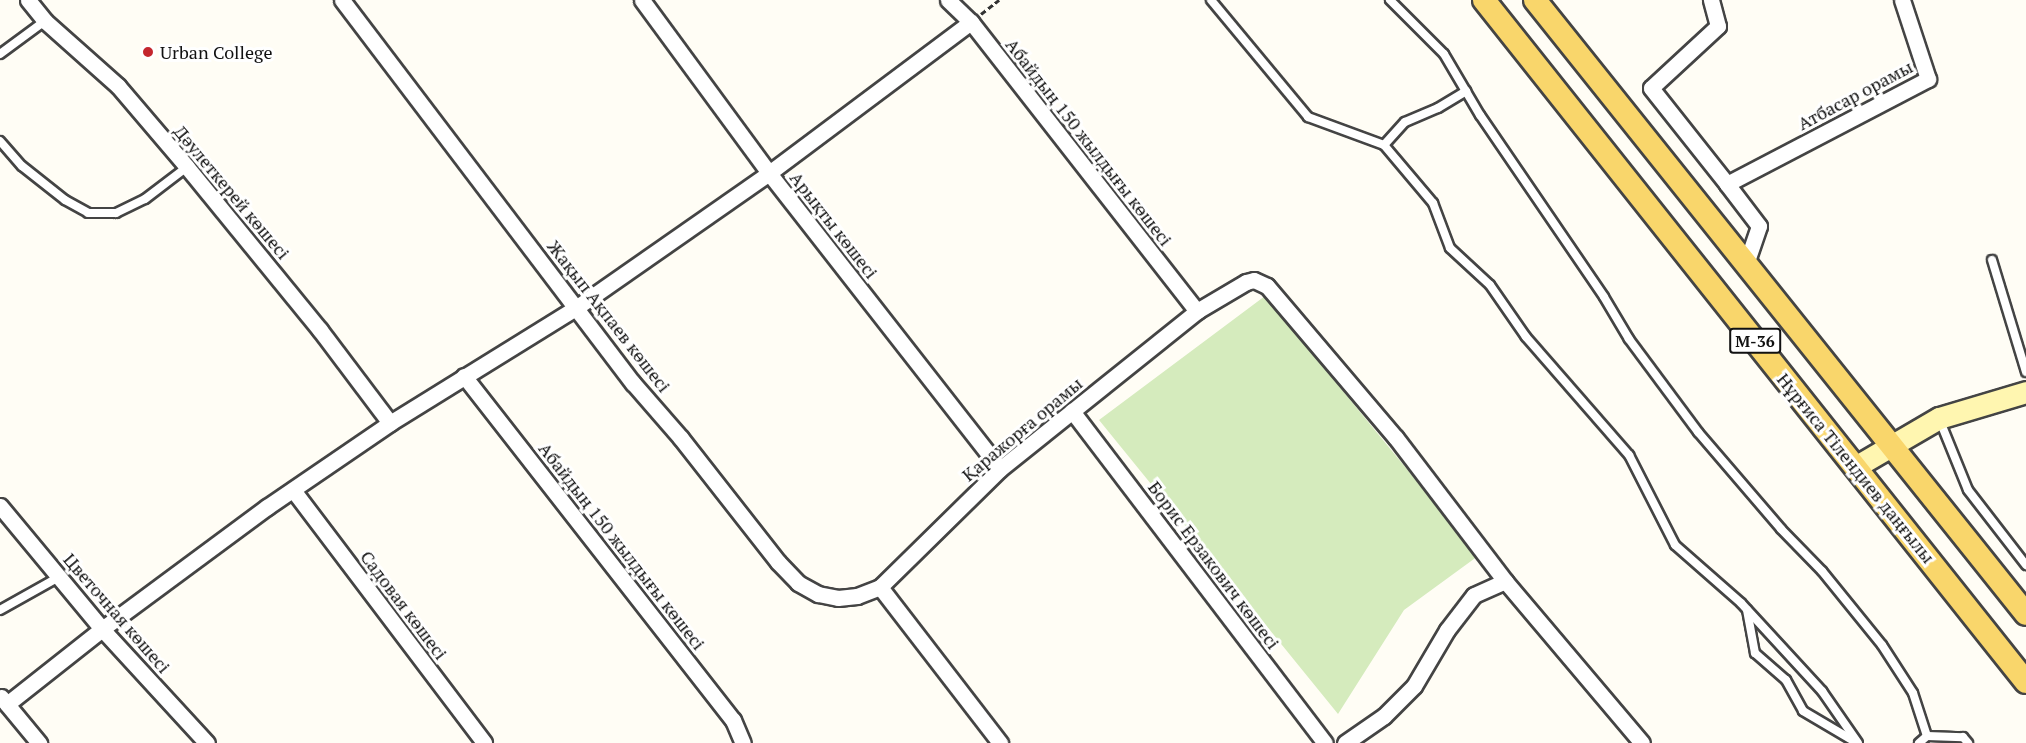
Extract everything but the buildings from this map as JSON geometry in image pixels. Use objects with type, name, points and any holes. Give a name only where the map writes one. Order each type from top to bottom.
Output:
[{"type":"main road","name":"Нұрғиса Тілендиев даңғылы","points":[[1484,0],[2026,682]]},
{"type":"main road","name":"M-36","points":[[1535,0],[2026,614]]},
{"type":"street","name":"Дәулеткерей көшесі","points":[[28,0],[45,21],[118,86],[188,167],[320,330],[390,423]]},
{"type":"street","name":"Жақып Ақпаев көшесі","points":[[342,0],[633,383],[680,436],[778,562],[798,583],[818,594],[838,598],[857,596],[880,587]]},
{"type":"street","name":"Арықты көшесі","points":[[642,0],[769,174],[1000,469]]},
{"type":"street","name":"Абайдың 150 жылдығы көшесі","points":[[948,0],[971,22],[1197,311]]},
{"type":"street","points":[[1711,0],[1718,26],[1651,88],[1759,226],[1746,264]]},
{"type":"street","name":"Атбасар орамы","points":[[1728,184],[1928,79],[1902,0]]},
{"type":"street","points":[[39,743],[3,700],[293,490],[390,423],[577,307],[769,174],[971,22]]},
{"type":"street","name":"Қаражорға орамы","points":[[880,587],[1000,469],[1197,311],[1246,282],[1254,280],[1267,286],[1396,438],[1505,581],[1642,743]]},
{"type":"street","name":"Абайдың 150 жылдығы көшесі","points":[[464,376],[726,711],[743,743]]},
{"type":"street","points":[[1855,467],[1939,418],[2026,392]]},
{"type":"street","name":"Борис Ерзакович көшесі","points":[[1072,411],[1325,743]]},
{"type":"street","name":"Садовая көшесі","points":[[293,490],[484,743]]},
{"type":"street","name":"Цветочная көшесі","points":[[0,506],[102,629],[207,743]]},
{"type":"street","points":[[1345,743],[1384,716],[1414,686],[1447,630],[1473,595],[1505,581]]},
{"type":"street","points":[[880,587],[1000,743]]},
{"type":"lane","points":[[1211,0],[1308,117],[1384,145],[1433,203],[1450,248],[1490,285],[1526,337],[1629,455],[1675,545],[1746,609],[1822,691],[1857,743]]},
{"type":"lane","points":[[1390,0],[1444,54],[1466,91],[1604,297],[1629,339],[1698,432],[1780,529],[1822,571],[1882,645],[1913,693],[1927,736]]},
{"type":"lane","points":[[0,54],[45,21]]},
{"type":"lane","points":[[1384,145],[1405,122],[1438,108],[1466,91]]},
{"type":"lane","points":[[0,141],[22,166],[65,200],[88,213],[116,213],[145,199],[188,167]]},
{"type":"lane","points":[[1992,260],[2026,372]]},
{"type":"lane","points":[[1939,418],[1968,490],[2026,565]]},
{"type":"lane","points":[[0,610],[59,577]]},
{"type":"lane","points":[[1746,609],[1755,653],[1786,680],[1803,711],[1857,743]]},
{"type":"lane","points":[[1919,743],[1927,736],[1963,737],[1968,743]]},
{"type":"path","points":[[971,22],[999,0]]},
{"type":"green space","points":[[1265,296],[1478,556],[1404,610],[1338,714],[1099,420]]},
{"type":"place","name":"Urban College","points":[[148,52]]}]
